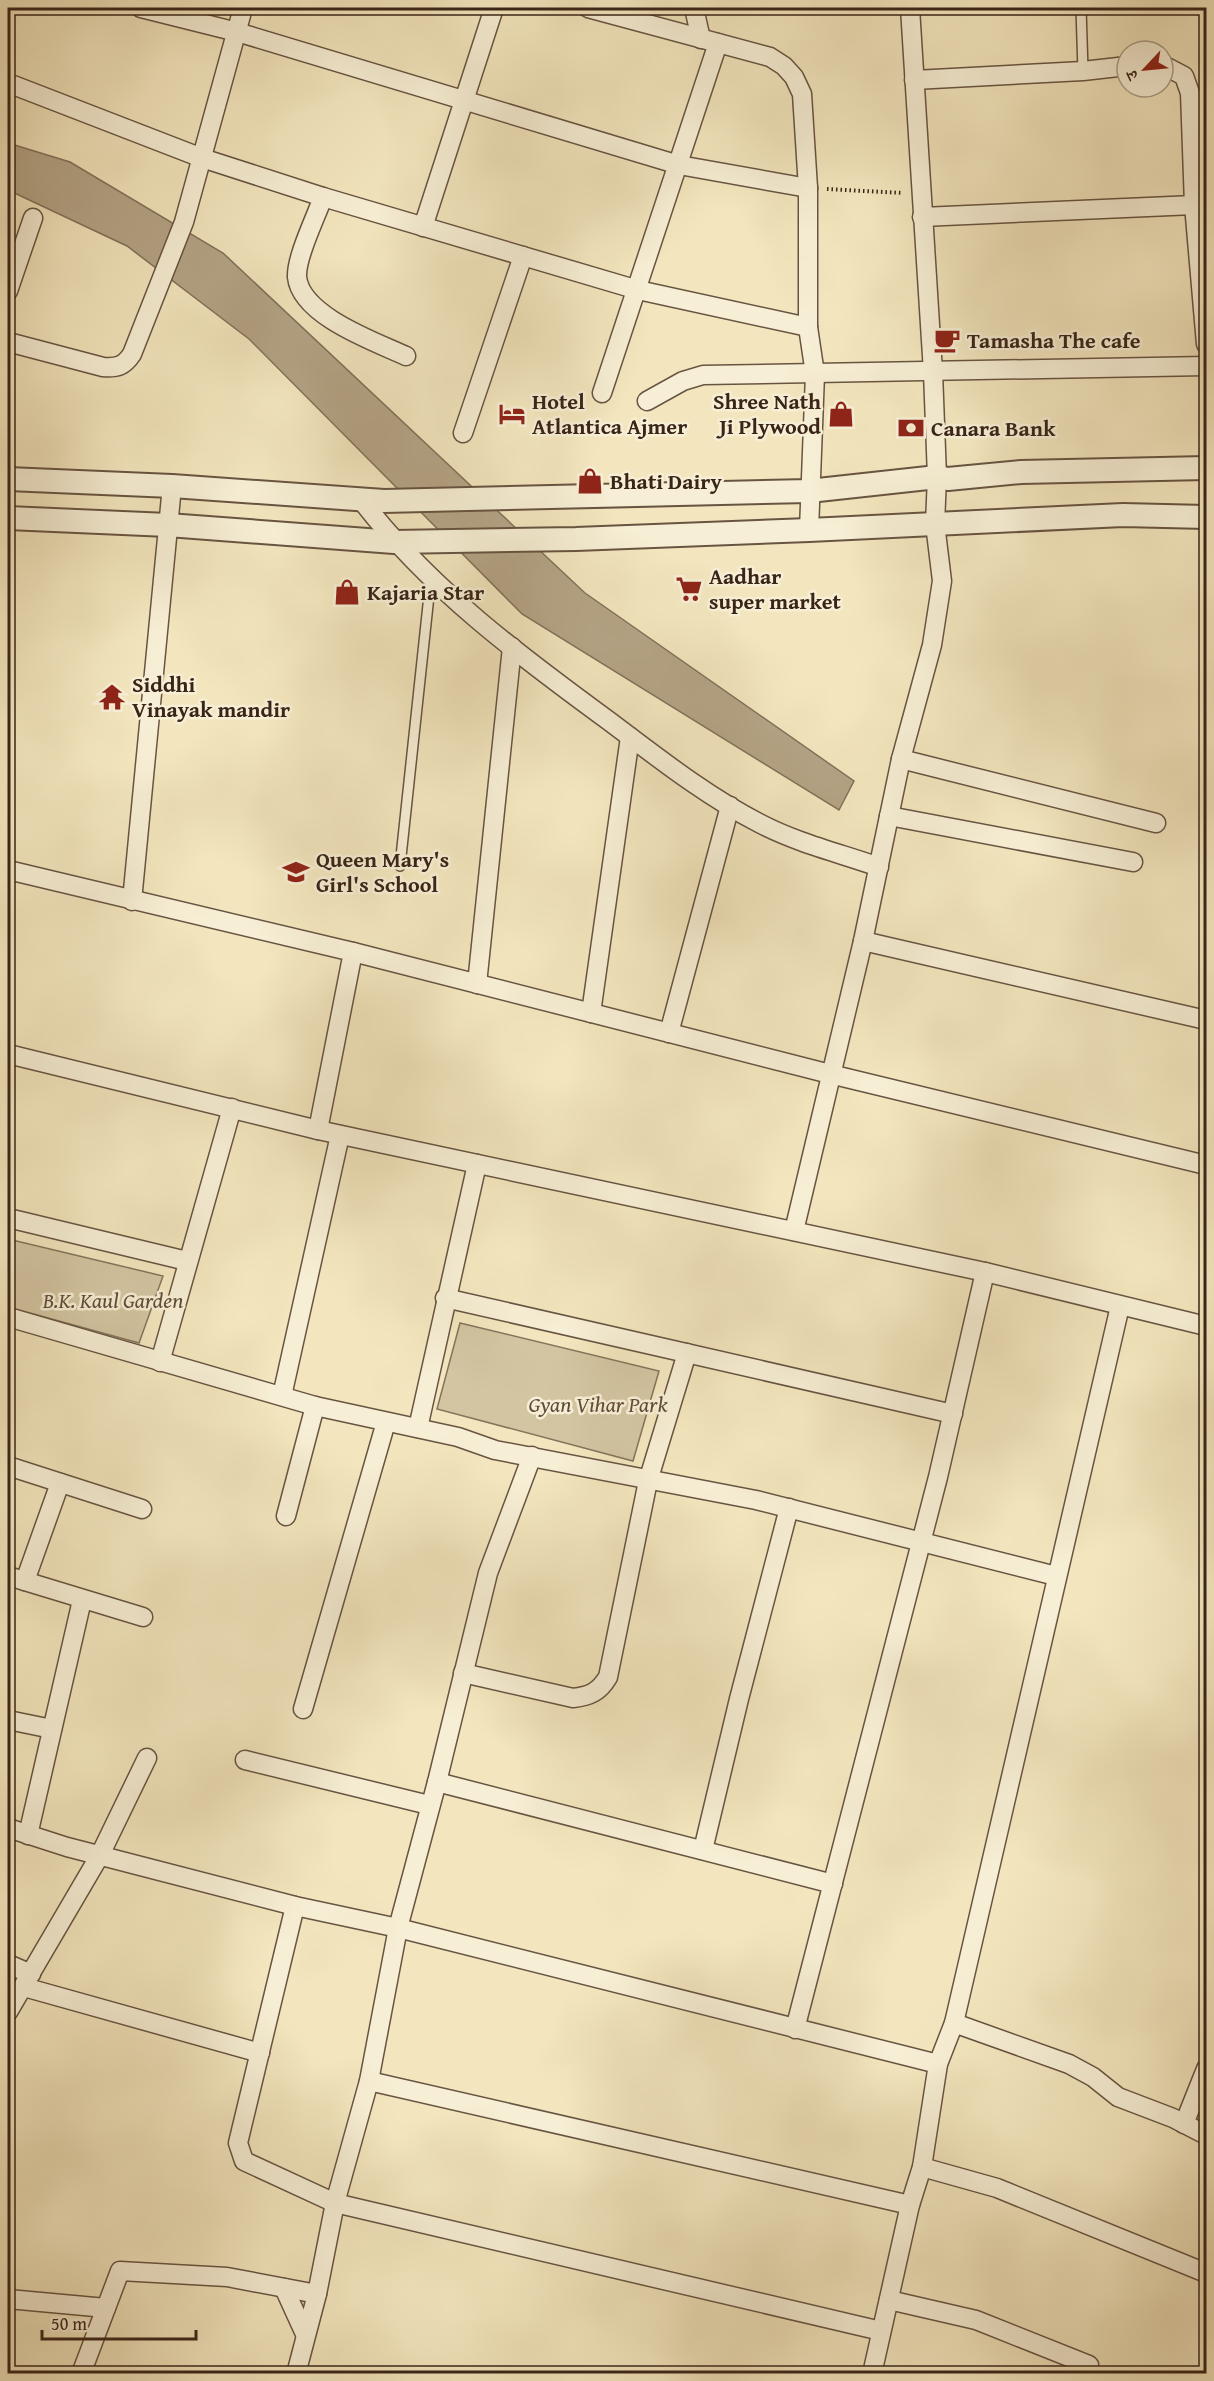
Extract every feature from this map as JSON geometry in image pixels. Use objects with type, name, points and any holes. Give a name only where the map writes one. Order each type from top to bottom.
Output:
[{"type":"street","points":[[141,8],[237,32],[679,165],[808,188]]},
{"type":"street","points":[[8,342],[103,367],[117,368],[126,363],[132,354],[184,222],[243,8]]},
{"type":"street","points":[[423,227],[494,8]]},
{"type":"street","points":[[588,8],[770,57],[794,76],[802,94],[808,188],[808,327],[815,374],[809,530]]},
{"type":"street","points":[[602,393],[679,165],[710,41],[694,8]]},
{"type":"street","points":[[794,1231],[863,941],[900,766],[932,645],[942,581],[935,524],[937,477],[933,372],[910,8]]},
{"type":"street","points":[[915,80],[1115,67]]},
{"type":"street","points":[[1175,71],[1184,76],[1190,93],[1194,205],[1206,344]]},
{"type":"street","points":[[8,83],[202,158],[322,198],[638,290],[808,327]]},
{"type":"street","points":[[322,198],[299,264],[297,278],[302,289],[314,306],[335,324],[406,356]]},
{"type":"street","points":[[922,217],[1194,205]]},
{"type":"street","points":[[8,291],[13,259],[33,218]]},
{"type":"street","points":[[463,433],[523,256]]},
{"type":"street","points":[[647,401],[683,381],[703,375],[1206,366]]},
{"type":"street","points":[[8,479],[172,486],[373,501],[809,491],[937,477],[948,479],[1021,472],[1206,468]]},
{"type":"street","points":[[132,901],[172,486]]},
{"type":"street","points":[[373,501],[394,542],[474,617],[630,736],[730,806],[761,824],[799,840],[879,867]]},
{"type":"street","points":[[8,518],[168,525],[394,542],[809,530],[1123,515],[1206,517]]},
{"type":"street","points":[[477,984],[512,647]]},
{"type":"street","points":[[591,1013],[630,736]]},
{"type":"street","points":[[900,766],[1156,823]]},
{"type":"street","points":[[669,1033],[730,806]]},
{"type":"street","points":[[890,811],[1133,862]]},
{"type":"street","points":[[8,870],[353,952],[830,1074],[1206,1165]]},
{"type":"street","points":[[863,941],[1206,1020]]},
{"type":"street","points":[[318,1130],[353,952]]},
{"type":"street","points":[[8,1054],[340,1135],[985,1272],[1206,1326]]},
{"type":"street","points":[[160,1362],[232,1108]]},
{"type":"street","points":[[282,1396],[340,1135]]},
{"type":"street","points":[[417,1428],[477,1164]]},
{"type":"street","points":[[8,1218],[187,1261]]},
{"type":"street","points":[[795,2029],[922,1541],[985,1272]]},
{"type":"street","points":[[445,1298],[953,1414]]},
{"type":"street","points":[[872,2373],[910,2205],[922,2167],[938,2064],[954,2023],[1120,1306]]},
{"type":"street","points":[[8,1317],[315,1406],[458,1437],[495,1450],[789,1508],[1056,1576]]},
{"type":"street","points":[[463,1673],[573,1698],[588,1696],[601,1689],[608,1677],[648,1481],[687,1353]]},
{"type":"street","points":[[286,1516],[315,1406]]},
{"type":"street","points":[[303,1708],[386,1422]]},
{"type":"street","points":[[296,2373],[317,2294],[335,2203],[369,2081],[398,1928],[437,1782],[488,1573],[532,1456]]},
{"type":"street","points":[[8,1466],[142,1509]]},
{"type":"street","points":[[60,1483],[16,1579],[143,1617]]},
{"type":"street","points":[[703,1850],[739,1699],[789,1508]]},
{"type":"street","points":[[28,1835],[82,1600]]},
{"type":"street","points":[[8,1720],[52,1729]]},
{"type":"street","points":[[8,2012],[100,1855],[147,1758]]},
{"type":"street","points":[[245,1760],[429,1805]]},
{"type":"street","points":[[437,1782],[833,1884]]},
{"type":"street","points":[[8,1828],[100,1855],[296,1906],[398,1928],[938,2064]]},
{"type":"street","points":[[296,1906],[238,2143],[239,2152],[244,2161],[335,2203],[881,2331]]},
{"type":"street","points":[[8,1964],[27,1980],[260,2053]]},
{"type":"street","points":[[954,2023],[1069,2064],[1093,2077],[1118,2097],[1206,2135]]},
{"type":"street","points":[[1184,2124],[1206,2069]]},
{"type":"street","points":[[369,2081],[910,2205]]},
{"type":"street","points":[[922,2167],[997,2188],[1206,2273]]},
{"type":"street","points":[[81,2373],[120,2271],[227,2277],[317,2294]]},
{"type":"street","points":[[284,2288],[305,2334]]},
{"type":"street","points":[[8,2299],[106,2308]]},
{"type":"street","points":[[889,2300],[967,2318],[1089,2365]]},
{"type":"lane","points":[[1081,8],[1083,71]]},
{"type":"lane","points":[[400,866],[431,577]]},
{"type":"path","points":[[808,188],[922,194]]},
{"type":"green space","name":"B.K. Kaul Garden","points":[[8,1239],[163,1276],[139,1343],[8,1307]]},
{"type":"green space","name":"Gyan Vihar Park","points":[[460,1323],[659,1371],[633,1461],[437,1409]]},
{"type":"shaded area","points":[[8,143],[70,162],[223,253],[585,593],[854,781],[839,810],[522,614],[249,339],[127,246],[8,190]]},
{"type":"place","name":"Tamasha The cafe","points":[[947,340]]},
{"type":"place","name":"Hotel Atlantica Ajmer","points":[[512,414]]},
{"type":"place","name":"Shree Nath Ji Plywood","points":[[841,414]]},
{"type":"place","name":"Canara Bank","points":[[911,428]]},
{"type":"place","name":"Bhati Dairy","points":[[590,481]]},
{"type":"place","name":"Aadhar super market","points":[[689,589]]},
{"type":"place","name":"Kajaria Star","points":[[347,592]]},
{"type":"place","name":"Siddhi Vinayak mandir","points":[[112,697]]},
{"type":"place","name":"Queen Mary's Girl's School","points":[[296,872]]}]
